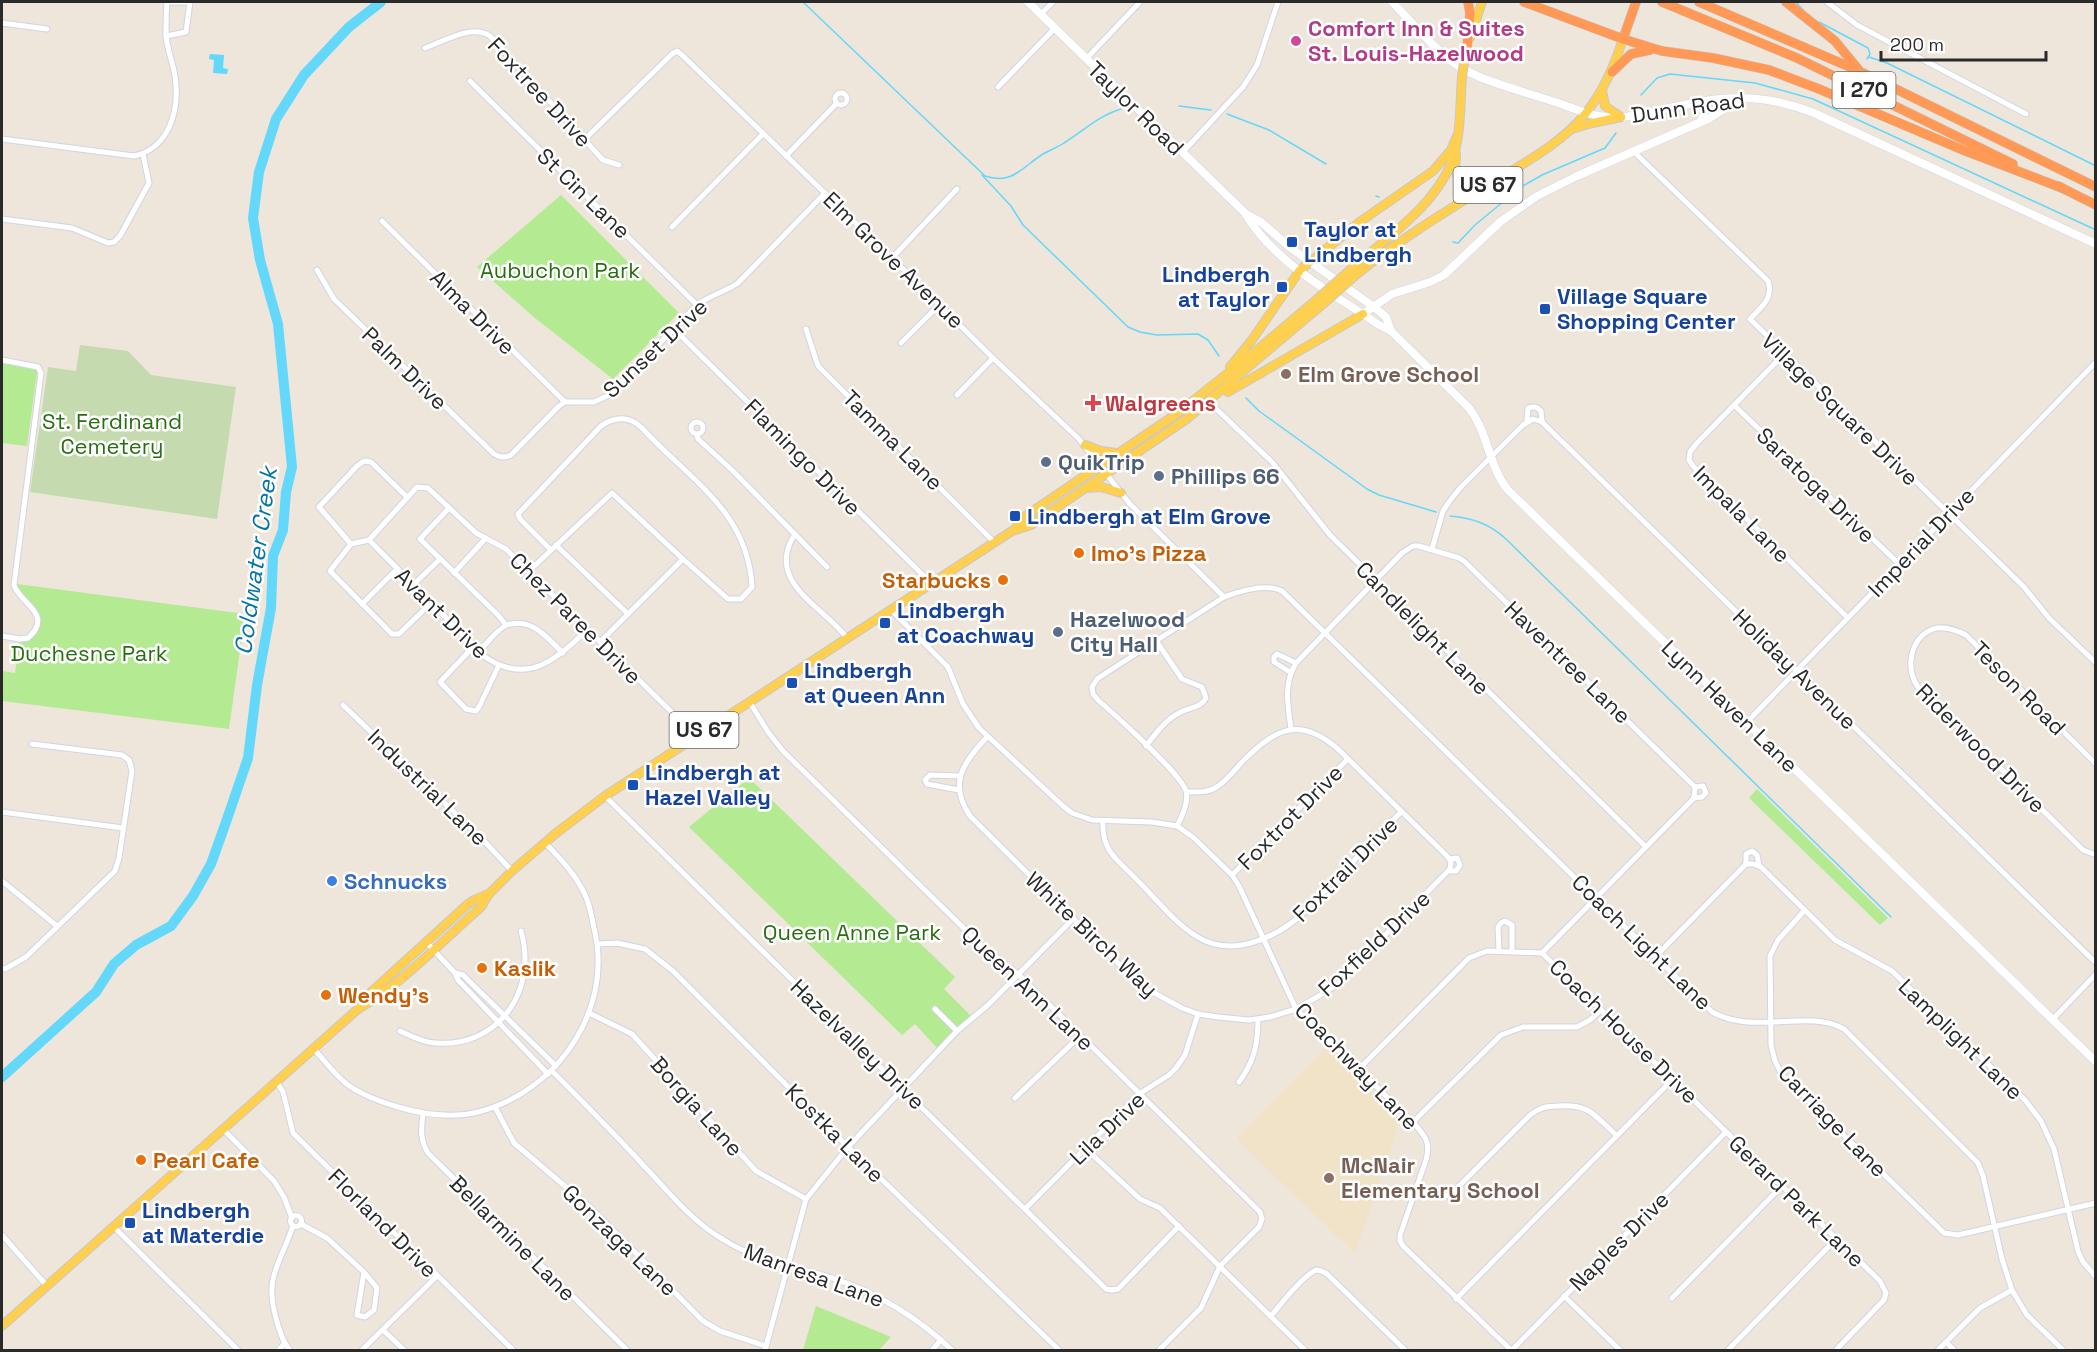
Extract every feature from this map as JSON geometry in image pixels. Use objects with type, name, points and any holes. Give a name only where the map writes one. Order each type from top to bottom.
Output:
[{"type":"highway","points":[[1466,51],[1470,13],[1468,2]]},
{"type":"highway","points":[[1524,2],[1658,50]]},
{"type":"highway","name":"I 270","points":[[1662,2],[1742,33],[1815,66],[2096,205]]},
{"type":"highway","name":"I 270","points":[[1699,2],[1859,71],[2096,187]]},
{"type":"highway","points":[[1786,2],[1835,41],[1859,71]]},
{"type":"highway","name":"US 67","points":[[1623,39],[1635,5]]},
{"type":"highway","points":[[1612,72],[1629,49],[1644,45]]},
{"type":"highway","points":[[1612,72],[1631,54],[1644,50],[1713,58],[1769,70],[2062,188]]},
{"type":"main road","name":"US 67","points":[[1012,531],[1031,525],[1209,402],[1354,272],[1437,190],[1454,156],[1466,51],[1482,2]]},
{"type":"main road","name":"US 67","points":[[1354,272],[1540,153],[1570,130],[1586,113],[1612,72],[1623,39]]},
{"type":"main road","points":[[1602,89],[1605,106],[1621,117]]},
{"type":"main road","points":[[1570,130],[1621,117]]},
{"type":"main road","points":[[1457,136],[1456,177],[1468,186],[1493,182]]},
{"type":"main road","points":[[1218,382],[1252,340],[1300,270],[1361,221],[1433,171],[1451,150],[1457,136]]},
{"type":"main road","name":"US 67","points":[[358,1009],[373,1001],[481,907],[489,894],[512,872],[605,796],[995,543],[1012,531],[1024,517],[1178,413],[1319,302]]},
{"type":"main road","points":[[1209,402],[1363,314]]},
{"type":"main road","points":[[1084,445],[1101,451],[1117,453]]},
{"type":"main road","points":[[1083,489],[1101,487],[1121,493]]},
{"type":"main road","name":"US 67","points":[[2,1326],[314,1049],[426,942],[474,900],[489,894]]},
{"type":"street","points":[[2,139],[122,155],[143,154],[150,150],[162,140],[174,115],[175,78],[166,36],[169,2],[190,2],[186,33],[166,36]]},
{"type":"street","name":"Taylor Road","points":[[1028,2],[1245,213],[1262,239],[1331,292]]},
{"type":"street","points":[[1041,14],[1053,2]]},
{"type":"street","points":[[1086,59],[1140,2]]},
{"type":"street","points":[[1182,153],[1243,87],[1257,65],[1278,2]]},
{"type":"street","name":"Dunn Road","points":[[1392,2],[1438,50],[1454,63],[1481,76],[1586,113],[1621,117],[1717,100],[1761,98],[1778,101],[1814,113],[2096,244]]},
{"type":"street","points":[[1827,2],[1857,25],[2026,114]]},
{"type":"street","points":[[2,23],[47,29]]},
{"type":"street","points":[[998,87],[1055,28]]},
{"type":"street","name":"Foxtree Drive","points":[[425,48],[473,30],[490,36],[603,160],[619,165]]},
{"type":"street","name":"Elm Grove Avenue","points":[[585,139],[677,51],[1084,445],[1121,493],[1154,529],[1224,597]]},
{"type":"street","name":"St Cin Lane","points":[[470,81],[697,305]]},
{"type":"street","points":[[1363,314],[1392,294],[1444,275],[1500,222],[1537,196],[1710,118],[1742,98]]},
{"type":"street","points":[[1710,118],[1718,106],[1717,100]]},
{"type":"street","points":[[1692,103],[1704,111],[1700,122]]},
{"type":"street","points":[[786,156],[837,104]]},
{"type":"street","points":[[672,227],[763,134]]},
{"type":"street","name":"Village Square Drive","points":[[1633,151],[1768,281],[1769,299],[1750,319],[2024,587],[2049,618],[2096,663]]},
{"type":"street","points":[[2,219],[72,228],[108,243],[114,242],[120,236],[148,183],[143,154]]},
{"type":"street","points":[[892,258],[957,189]]},
{"type":"street","name":"Sunset Drive","points":[[565,402],[594,402],[609,395],[697,305],[708,297],[738,283],[825,193]]},
{"type":"street","name":"Taylor Road","points":[[1245,213],[1261,222],[1309,261],[1342,283]]},
{"type":"street","name":"Alma Drive","points":[[382,221],[565,402]]},
{"type":"street","name":"Palm Drive","points":[[317,270],[334,299],[494,454],[502,458],[511,455],[553,411],[565,402]]},
{"type":"street","name":"Lynn Haven Lane","points":[[1342,283],[1386,317],[1392,331]]},
{"type":"street","name":"Lynn Haven Lane","points":[[1331,292],[1392,331],[1475,415],[1497,473],[1508,490],[2096,1062]]},
{"type":"street","points":[[901,343],[939,304]]},
{"type":"street","name":"Tamma Lane","points":[[806,329],[818,366],[995,543]]},
{"type":"street","name":"Flamingo Drive","points":[[675,330],[932,584]]},
{"type":"street","name":"Impala Lane","points":[[1784,354],[1696,444],[1690,452],[1689,460],[1847,617]]},
{"type":"street","points":[[957,395],[993,358]]},
{"type":"street","points":[[2,360],[38,367],[41,372],[14,580],[16,592],[35,610],[35,628],[28,638],[2,636]]},
{"type":"street","name":"Imperial Drive","points":[[1747,722],[2096,362]]},
{"type":"street","name":"Candlelight Lane","points":[[1209,402],[1272,462],[1330,535],[1645,846]]},
{"type":"street","name":"Saratoga Drive","points":[[1734,405],[1899,564]]},
{"type":"street","name":"Holiday Avenue","points":[[1527,422],[1528,408],[1538,407],[1541,411],[1542,422],[2096,963]]},
{"type":"street","points":[[529,571],[554,548],[612,493],[728,599],[741,599],[752,587],[751,572],[743,545],[732,521],[713,497],[635,421],[623,418],[614,419],[601,426],[518,514],[520,519],[554,548],[628,614]]},
{"type":"street","points":[[1291,729],[1287,686],[1290,672],[1296,663],[1402,553],[1413,546],[1432,549],[1443,511],[1460,488],[1527,422],[1538,419],[1542,422]]},
{"type":"street","points":[[697,434],[698,439],[827,567]]},
{"type":"street","points":[[351,544],[319,507],[357,466],[364,461],[371,462],[406,496],[369,540],[351,544],[330,571],[395,635],[399,634],[431,603]]},
{"type":"street","name":"Chez Paree Drive","points":[[406,496],[417,487],[428,488],[476,533],[506,549],[696,736]]},
{"type":"street","points":[[449,508],[420,539],[506,625]]},
{"type":"street","points":[[795,534],[786,557],[790,578],[847,638]]},
{"type":"street","points":[[454,573],[486,538]]},
{"type":"street","name":"Avant Drive","points":[[369,540],[479,651],[499,664],[517,668],[534,668],[552,661],[587,630]]},
{"type":"street","name":"Haventree Lane","points":[[1432,549],[1465,561],[1695,787]]},
{"type":"street","points":[[413,585],[440,559]]},
{"type":"street","points":[[600,642],[683,559]]},
{"type":"street","points":[[362,604],[397,569]]},
{"type":"street","name":"Coach Light Lane","points":[[1224,597],[1240,591],[1275,588],[1282,591],[1712,1012],[1741,1022],[1828,1022],[1844,1029],[1978,1163],[2003,1266],[2012,1290],[2027,1315],[2063,1350]]},
{"type":"street","points":[[891,610],[947,666],[963,704],[987,737],[1072,813],[1102,821],[1152,822],[1177,826],[1184,811],[1187,792],[1178,778],[1098,700],[1093,694],[1092,687],[1106,673],[1224,597]]},
{"type":"street","points":[[479,651],[506,625],[522,624],[537,628],[562,653]]},
{"type":"street","name":"Teson Road","points":[[1934,628],[1944,628],[1966,635],[2096,764]]},
{"type":"street","name":"Riderwood Drive","points":[[1934,628],[1919,640],[1910,660],[1912,678],[1918,687],[2083,850],[2096,855]]},
{"type":"street","points":[[1146,746],[1172,717],[1200,706],[1206,698],[1202,687],[1182,679],[1157,642]]},
{"type":"street","points":[[474,646],[440,682],[466,709],[476,711],[479,707],[499,664]]},
{"type":"street","points":[[1290,672],[1274,662],[1274,657],[1278,654],[1283,655],[1296,663]]},
{"type":"street","name":"Queen Ann Lane","points":[[749,701],[783,751],[983,947],[1017,974],[1080,1035],[1260,1212],[1262,1219]]},
{"type":"street","name":"Industrial Lane","points":[[343,705],[485,842],[512,872]]},
{"type":"street","points":[[1187,792],[1205,792],[1218,786],[1264,741],[1291,729],[1320,735],[1348,759],[1401,812]]},
{"type":"street","name":"White Birch Way","points":[[987,737],[968,759],[960,776],[959,790],[964,807],[970,816],[1073,919],[1147,989],[1164,1000],[1198,1014],[1235,1019],[1258,1019],[1296,1009]]},
{"type":"street","points":[[2,968],[5,969],[26,957],[115,871],[132,771],[129,760],[122,755],[32,744]]},
{"type":"street","name":"Foxtrot Drive","points":[[1232,875],[1348,759]]},
{"type":"street","points":[[959,790],[933,786],[927,784],[925,780],[930,775],[960,776]]},
{"type":"street","points":[[1358,1070],[1469,958],[1478,953],[1499,951],[1542,953],[1694,798],[1702,797],[1706,793],[1703,786],[1695,787],[1694,798]]},
{"type":"street","name":"Hazelvalley Drive","points":[[605,796],[1107,1289],[1112,1290]]},
{"type":"street","points":[[2,812],[123,828]]},
{"type":"street","name":"Foxtrail Drive","points":[[1102,821],[1103,840],[1110,854],[1177,920],[1198,938],[1233,946],[1264,939],[1287,927],[1401,812]]},
{"type":"street","name":"Foxfield Drive","points":[[1296,1009],[1336,985],[1450,865],[1401,812]]},
{"type":"street","name":"Coachway Lane","points":[[1177,826],[1186,831],[1232,875],[1246,898],[1296,1009],[1424,1135],[1429,1149],[1405,1219],[1400,1241],[1416,1260],[1511,1350]]},
{"type":"street","points":[[314,1049],[342,1081],[381,1102],[423,1114],[458,1115],[495,1107],[525,1092],[552,1070],[572,1047],[589,1013],[597,986],[598,944],[587,897],[566,864],[545,843]]},
{"type":"street","name":"Lamplight Lane","points":[[1746,864],[1746,854],[1752,851],[1757,855],[1758,866],[1841,945],[1892,971],[2025,1100],[2041,1122],[2054,1149],[2078,1251],[2083,1262],[2096,1276]]},
{"type":"street","points":[[1655,957],[1746,864],[1758,866]]},
{"type":"street","points":[[2,880],[57,926]]},
{"type":"street","name":"Carriage Lane","points":[[1804,911],[1778,940],[1770,956],[1772,1053],[1782,1075],[1939,1229],[1950,1235],[1995,1227],[2096,1203]]},
{"type":"street","points":[[765,1348],[806,1199],[848,1147],[957,1031],[988,1005],[1073,919]]},
{"type":"street","points":[[1499,951],[1498,927],[1505,921],[1512,925],[1512,951]]},
{"type":"street","points":[[400,1031],[416,1039],[433,1043],[451,1043],[468,1040],[489,1031],[505,1015],[521,990],[525,974],[526,947],[521,931]]},
{"type":"street","name":"Manresa Lane","points":[[426,942],[497,1023],[552,1070]]},
{"type":"street","name":"Kostka Lane","points":[[598,944],[616,943],[645,949],[673,971],[848,1147],[1059,1350]]},
{"type":"street","name":"Coach House Drive","points":[[1542,953],[1706,1110]]},
{"type":"street","name":"Manresa Lane","points":[[455,973],[463,975],[505,1015],[552,1070],[614,1133],[680,1206],[701,1225],[757,1257],[863,1289],[897,1306],[916,1319],[952,1350]]},
{"type":"street","points":[[2052,1020],[2096,974]]},
{"type":"street","points":[[935,1009],[957,1031]]},
{"type":"street","points":[[1413,1122],[1477,1057],[1507,1031],[1523,1027],[1577,1027],[1590,1020],[1601,1010]]},
{"type":"street","name":"Borgia Lane","points":[[589,1013],[632,1034],[756,1171],[806,1199]]},
{"type":"street","name":"Lila Drive","points":[[1025,1209],[1139,1094],[1169,1075],[1182,1062],[1198,1014]]},
{"type":"street","points":[[1239,1083],[1253,1062],[1257,1044],[1258,1019]]},
{"type":"street","points":[[1015,1098],[1080,1035]]},
{"type":"street","points":[[1456,1299],[1672,1079]]},
{"type":"street","name":"Florland Drive","points":[[277,1082],[283,1092],[293,1134],[436,1277],[513,1350]]},
{"type":"street","points":[[1416,1190],[1438,1197],[1450,1195],[1537,1109],[1579,1106],[1585,1108],[1616,1135]]},
{"type":"street","name":"Gonzaga Lane","points":[[495,1107],[514,1143],[592,1209],[704,1321],[720,1331],[765,1348]]},
{"type":"street","name":"Gerard Park Lane","points":[[1706,1110],[1880,1281],[1886,1293],[1884,1300],[1842,1344]]},
{"type":"street","name":"Bellarmine Lane","points":[[423,1114],[421,1132],[423,1145],[428,1153],[627,1350]]},
{"type":"street","points":[[223,1129],[274,1181],[284,1197],[293,1226]]},
{"type":"street","name":"Naples Drive","points":[[1511,1350],[1726,1132]]},
{"type":"street","points":[[1085,1148],[1140,1199],[1160,1208],[1305,1350]]},
{"type":"street","points":[[1672,1298],[1783,1185]]},
{"type":"street","points":[[292,1218],[300,1217],[301,1224]]},
{"type":"street","points":[[1159,1350],[1201,1308],[1220,1266],[1260,1225],[1262,1219],[1270,1218]]},
{"type":"street","points":[[293,1226],[298,1227],[301,1224]]},
{"type":"street","points":[[301,1224],[320,1233],[364,1272],[377,1288],[374,1310],[365,1317],[357,1315],[364,1272]]},
{"type":"street","points":[[290,1350],[285,1343],[272,1305],[271,1279],[293,1226]]},
{"type":"street","points":[[1113,1297],[1112,1290],[1118,1288],[1179,1226]]},
{"type":"street","points":[[114,1227],[238,1350]]},
{"type":"street","points":[[2,1235],[47,1287]]},
{"type":"street","points":[[1728,1350],[1836,1239]]},
{"type":"street","points":[[1270,1316],[1305,1278],[1316,1270],[1321,1270],[1405,1350]]},
{"type":"street","points":[[362,1350],[436,1277]]},
{"type":"street","points":[[1938,1350],[1980,1308],[2012,1290]]},
{"type":"street","points":[[1564,1296],[1620,1350]]},
{"type":"street","points":[[383,1330],[404,1350]]},
{"type":"street","points":[[932,1350],[941,1340]]},
{"type":"street","points":[[1946,1342],[1954,1350]]},
{"type":"street","points":[[279,1350],[285,1343]]},
{"type":"street","points":[[1836,1350],[1842,1344],[1848,1350]]},
{"type":"shaded area","name":"McNair Elementary School","points":[[1327,1047],[1401,1119],[1355,1254],[1237,1138]]},
{"type":"green space","name":"Aubuchon Park","points":[[561,195],[679,313],[613,379],[535,318],[477,267]]},
{"type":"green space","name":"St. Ferdinand Cemetery","points":[[80,345],[128,351],[151,375],[236,387],[217,519],[30,492],[48,367],[76,371]]},
{"type":"green space","points":[[2,360],[38,365],[27,446],[2,443]]},
{"type":"green space","name":"Duchesne Park","points":[[17,584],[245,614],[229,729],[2,701],[2,671],[15,673],[20,639],[28,638],[35,628],[36,617],[22,599]]},
{"type":"green space","name":"Queen Anne Park","points":[[749,778],[955,977],[944,989],[971,1016],[938,1049],[915,1024],[902,1035],[689,827]]},
{"type":"green space","points":[[1757,789],[1888,918],[1880,925],[1749,798]]},
{"type":"green space","points":[[816,1306],[891,1337],[879,1350],[803,1350]]},
{"type":"water","points":[[210,54],[224,55],[223,68],[228,69],[227,74],[213,73],[214,60],[209,59]]},
{"type":"waterway","name":"Coldwater Creek","points":[[2,1077],[96,992],[114,964],[136,945],[171,926],[193,896],[211,864],[226,822],[248,758],[257,685],[271,608],[273,556],[283,530],[286,492],[292,467],[278,324],[260,260],[253,218],[259,172],[276,119],[304,75],[349,27],[381,2]]},
{"type":"waterway","points":[[803,2],[985,176],[1003,178],[1017,173],[1099,119],[1121,109]]},
{"type":"waterway","points":[[1796,2],[1803,10]]},
{"type":"waterway","points":[[1819,22],[1868,48],[1870,54],[1867,59]]},
{"type":"waterway","points":[[1869,57],[1887,63],[2096,166]]},
{"type":"waterway","points":[[1641,95],[1657,78],[1670,74],[1755,83],[1813,99],[2096,230]]},
{"type":"waterway","points":[[1179,106],[1211,110]]},
{"type":"waterway","points":[[1227,114],[1269,130],[1326,164]]},
{"type":"waterway","points":[[1453,242],[1458,243],[1475,225],[1521,187],[1542,175],[1605,148],[1616,133]]},
{"type":"waterway","points":[[982,175],[1011,206],[1023,225],[1128,327],[1157,335],[1198,334],[1208,340],[1219,356]]},
{"type":"waterway","points":[[1246,398],[1259,411],[1367,489],[1379,495],[1436,512]]},
{"type":"waterway","points":[[1450,516],[1481,523],[1507,540],[1891,917]]},
{"type":"place","name":"Comfort Inn & Suites St. Louis-Hazelwood","points":[[1296,41]]},
{"type":"place","name":"Taylor at Lindbergh","points":[[1292,242]]},
{"type":"place","name":"Lindbergh at Taylor","points":[[1282,287]]},
{"type":"place","name":"Village Square Shopping Center","points":[[1545,309]]},
{"type":"place","name":"Elm Grove School","points":[[1286,374]]},
{"type":"place","name":"Walgreens","points":[[1093,403]]},
{"type":"place","name":"QuikTrip","points":[[1046,462]]},
{"type":"place","name":"Phillips 66","points":[[1159,476]]},
{"type":"place","name":"Lindbergh at Elm Grove","points":[[1015,516]]},
{"type":"place","name":"Imo's Pizza","points":[[1079,553]]},
{"type":"place","name":"Starbucks","points":[[1003,580]]},
{"type":"place","name":"Lindbergh at Coachway","points":[[885,623]]},
{"type":"place","name":"Hazelwood City Hall","points":[[1058,632]]},
{"type":"place","name":"Lindbergh at Queen Ann","points":[[792,683]]},
{"type":"place","name":"Lindbergh at Hazel Valley","points":[[633,785]]},
{"type":"place","name":"Schnucks","points":[[332,881]]},
{"type":"place","name":"Kaslik","points":[[482,968]]},
{"type":"place","name":"Wendy's","points":[[326,995]]},
{"type":"place","name":"Pearl Cafe","points":[[141,1160]]},
{"type":"place","name":"McNair Elementary School","points":[[1329,1178]]},
{"type":"place","name":"Lindbergh at Materdie","points":[[130,1223]]}]
